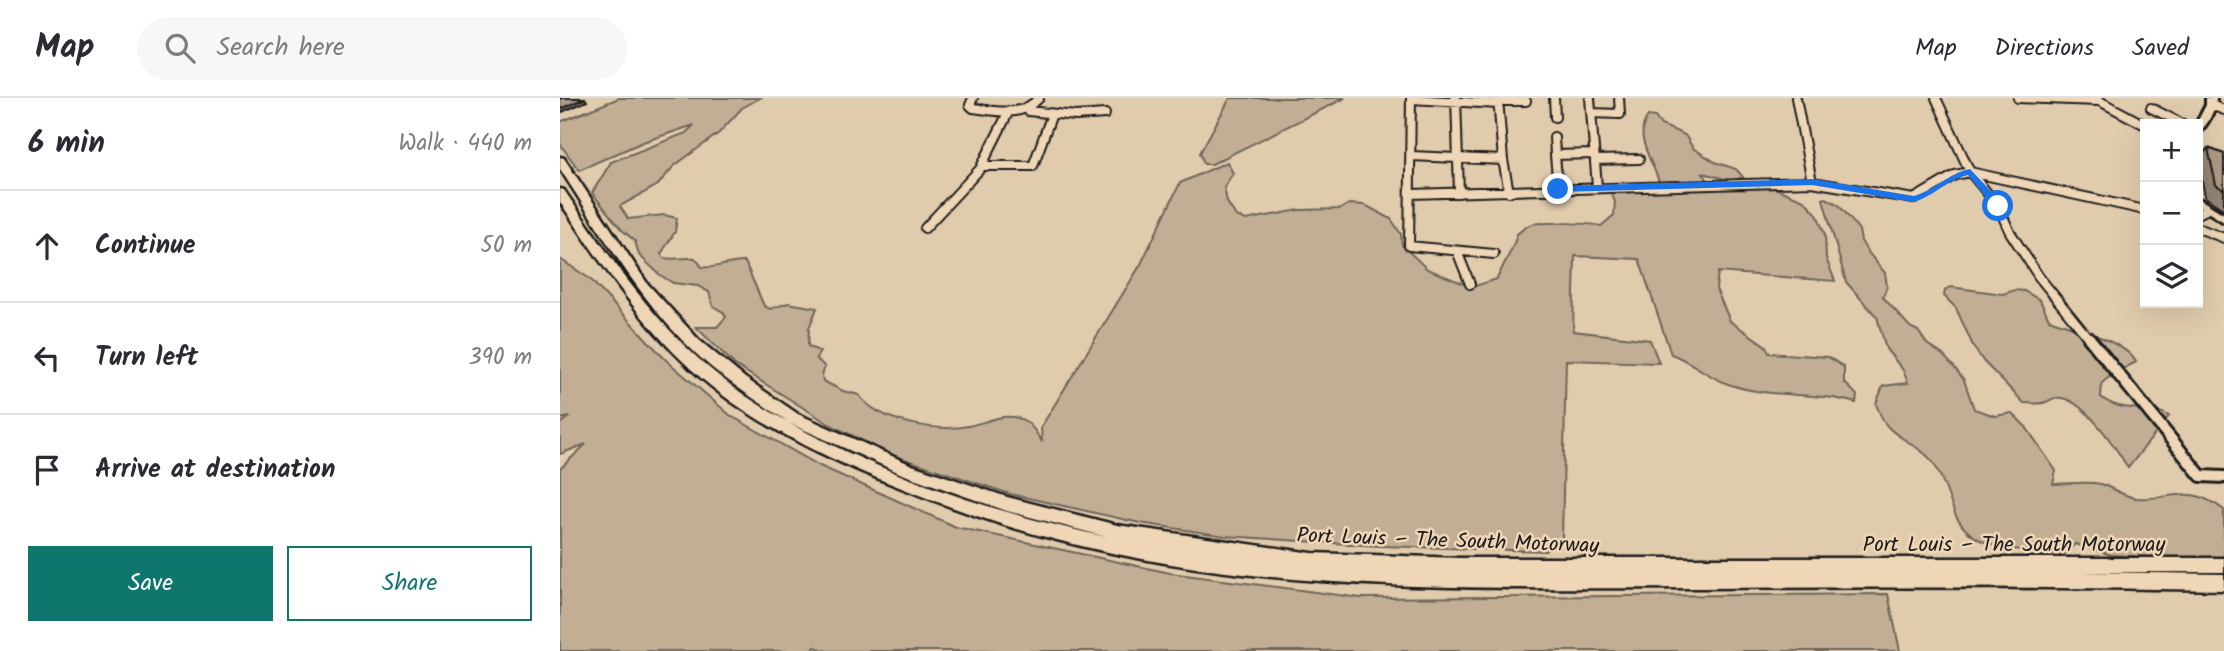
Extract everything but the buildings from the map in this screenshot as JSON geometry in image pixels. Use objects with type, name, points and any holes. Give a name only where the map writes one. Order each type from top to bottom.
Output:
[{"type":"highway","name":"Port Louis – The South Motorway","points":[[560,160],[642,286],[694,344],[740,382],[793,418],[907,470],[1007,504],[1116,533],[1312,560],[1461,565],[2224,565]]},
{"type":"highway","name":"Port Louis – The South Motorway","points":[[560,192],[629,296],[679,353],[728,392],[818,446],[906,486],[1002,520],[1127,549],[1243,568],[1464,580],[2103,579],[2224,582]]},
{"type":"main road","points":[[2203,119],[2211,102]]},
{"type":"main road","points":[[2203,205],[2224,219]]},
{"type":"street","points":[[973,98],[973,108],[1093,117],[1105,114]]},
{"type":"street","points":[[1028,111],[1039,98]]},
{"type":"street","points":[[1554,98],[1555,117]]},
{"type":"street","points":[[1590,98],[1597,187]]},
{"type":"street","points":[[1591,113],[1620,114],[1619,98]]},
{"type":"street","points":[[1796,98],[1812,182]]},
{"type":"street","points":[[1935,98],[1970,172],[1998,206],[2010,232],[2039,277],[2201,476],[2224,477]]},
{"type":"street","points":[[2018,98],[2096,100],[2140,122]]},
{"type":"street","points":[[1494,254],[1409,246],[1411,99],[1527,101]]},
{"type":"street","points":[[1456,100],[1459,193]]},
{"type":"street","points":[[1498,101],[1503,160],[1509,192]]},
{"type":"street","points":[[2211,102],[2224,110]]},
{"type":"street","points":[[2151,108],[2173,119]]},
{"type":"street","points":[[925,228],[942,207],[961,194],[982,166],[1009,111]]},
{"type":"street","points":[[982,166],[1033,166],[1052,114]]},
{"type":"street","points":[[1554,137],[1558,189]]},
{"type":"street","points":[[1555,155],[1639,159]]},
{"type":"street","points":[[2203,155],[2224,165]]},
{"type":"street","points":[[1411,156],[1503,160]]},
{"type":"street","points":[[1411,194],[1812,182],[1914,199],[1926,196],[1957,174],[1970,172],[2140,208]]},
{"type":"street","points":[[2203,212],[2208,209]]},
{"type":"street","points":[[2203,230],[2224,238]]},
{"type":"street","points":[[1457,251],[1470,284]]},
{"type":"shaded area","points":[[619,98],[760,98],[742,108],[719,133],[674,166],[658,185],[620,206],[628,219],[664,215],[677,218],[675,232],[661,254],[664,258],[695,258],[702,267],[745,262],[764,306],[770,309],[788,303],[817,308],[809,328],[808,346],[820,352],[816,358],[825,367],[823,381],[859,395],[880,412],[909,423],[955,427],[996,418],[1018,418],[1035,430],[1042,442],[1041,427],[1141,264],[1180,183],[1227,162],[1233,173],[1224,187],[1227,202],[1236,216],[1246,220],[1299,210],[1340,209],[1349,204],[1365,205],[1391,219],[1401,234],[1402,245],[1427,269],[1472,287],[1497,279],[1517,234],[1528,226],[1555,223],[1601,226],[1614,215],[1615,202],[1611,192],[1660,185],[1643,142],[1642,133],[1648,116],[1655,117],[1661,125],[1685,135],[1693,148],[1715,162],[1736,169],[1743,177],[1732,181],[1703,173],[1709,182],[1745,190],[1760,182],[1804,200],[1817,214],[1825,235],[1826,258],[1835,281],[1718,272],[1716,289],[1730,321],[1766,346],[1769,353],[1828,357],[1844,367],[1844,382],[1857,395],[1856,403],[1824,397],[1760,392],[1728,384],[1713,377],[1671,354],[1639,259],[1575,256],[1573,331],[1650,340],[1659,363],[1566,360],[1562,539],[1545,551],[1380,546],[1225,536],[1140,523],[1010,494],[892,455],[829,424],[735,365],[696,327],[717,327],[726,317],[713,306],[709,292],[698,286],[673,283],[660,275],[639,255],[635,241],[621,229],[592,193],[611,162],[686,133],[694,125],[643,142],[579,170],[560,144],[560,122]]},
{"type":"shaded area","points":[[1230,98],[1345,98],[1212,164],[1204,164],[1200,153]]},
{"type":"shaded area","points":[[1823,199],[1839,205],[1859,230],[1867,251],[1885,273],[1887,286],[1883,297],[1910,327],[1918,331],[1927,344],[1953,366],[1964,380],[1974,409],[1995,416],[2012,413],[2026,427],[2056,471],[2053,484],[2096,483],[2137,498],[2181,495],[2201,497],[2224,510],[2224,561],[2111,555],[2075,544],[2064,555],[2019,550],[1989,544],[1965,529],[1956,516],[1932,461],[1889,428],[1878,410],[1876,404],[1883,386],[1908,383],[1903,370],[1886,349],[1877,317],[1846,282]]},
{"type":"shaded area","points":[[560,259],[590,279],[666,360],[731,416],[820,466],[956,527],[1170,573],[1361,598],[1888,594],[1900,651],[827,651],[815,647],[812,651],[560,651],[560,469],[586,444],[560,454],[560,424],[570,417],[560,419]]},
{"type":"shaded area","points":[[1950,287],[2003,294],[2015,290],[2024,291],[2040,300],[2049,319],[2109,341],[2130,354],[2136,362],[2102,383],[2101,397],[2117,405],[2152,410],[2169,416],[2128,468],[2097,424],[2076,405],[2066,399],[2056,398],[2041,403],[2024,403],[1974,348],[1956,308],[1944,296],[1945,290]]},
{"type":"route","points":[[1558,189],[1812,182],[1914,199],[1926,196],[1957,174],[1970,172],[1998,206]]}]
